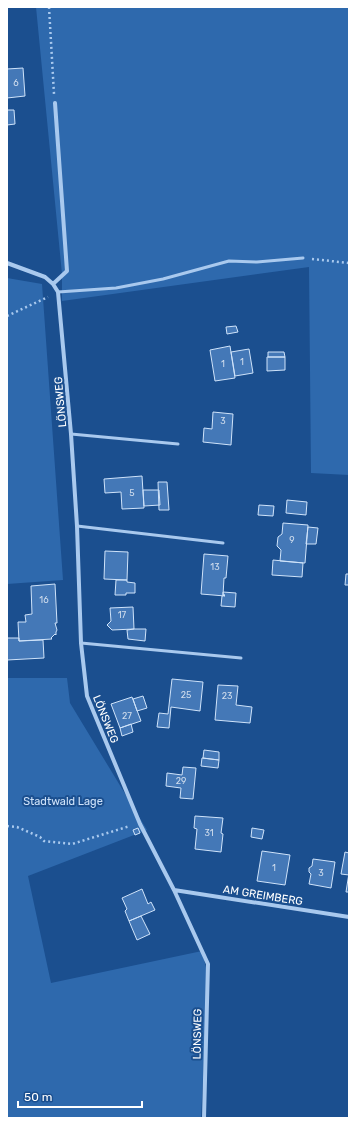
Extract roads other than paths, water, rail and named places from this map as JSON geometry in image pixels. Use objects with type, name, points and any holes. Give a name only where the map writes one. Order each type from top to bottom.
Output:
[{"type":"street","points":[[7,263],[44,277],[54,284],[67,271],[55,103]]},
{"type":"street","name":"LÖNSWEG","points":[[54,284],[58,292],[72,434],[81,643],[86,696],[140,824],[174,890],[208,964],[204,1118]]},
{"type":"street","name":"AM GREIMBERG","points":[[174,890],[349,917]]},
{"type":"lane","points":[[58,292],[116,288],[163,279],[229,261],[257,262],[303,258]]},
{"type":"lane","points":[[72,434],[178,444]]},
{"type":"lane","points":[[77,526],[223,542]]},
{"type":"lane","points":[[81,643],[240,658]]},
{"type":"park label","name":"Stadtwald Lage","points":[[63,801]]}]
